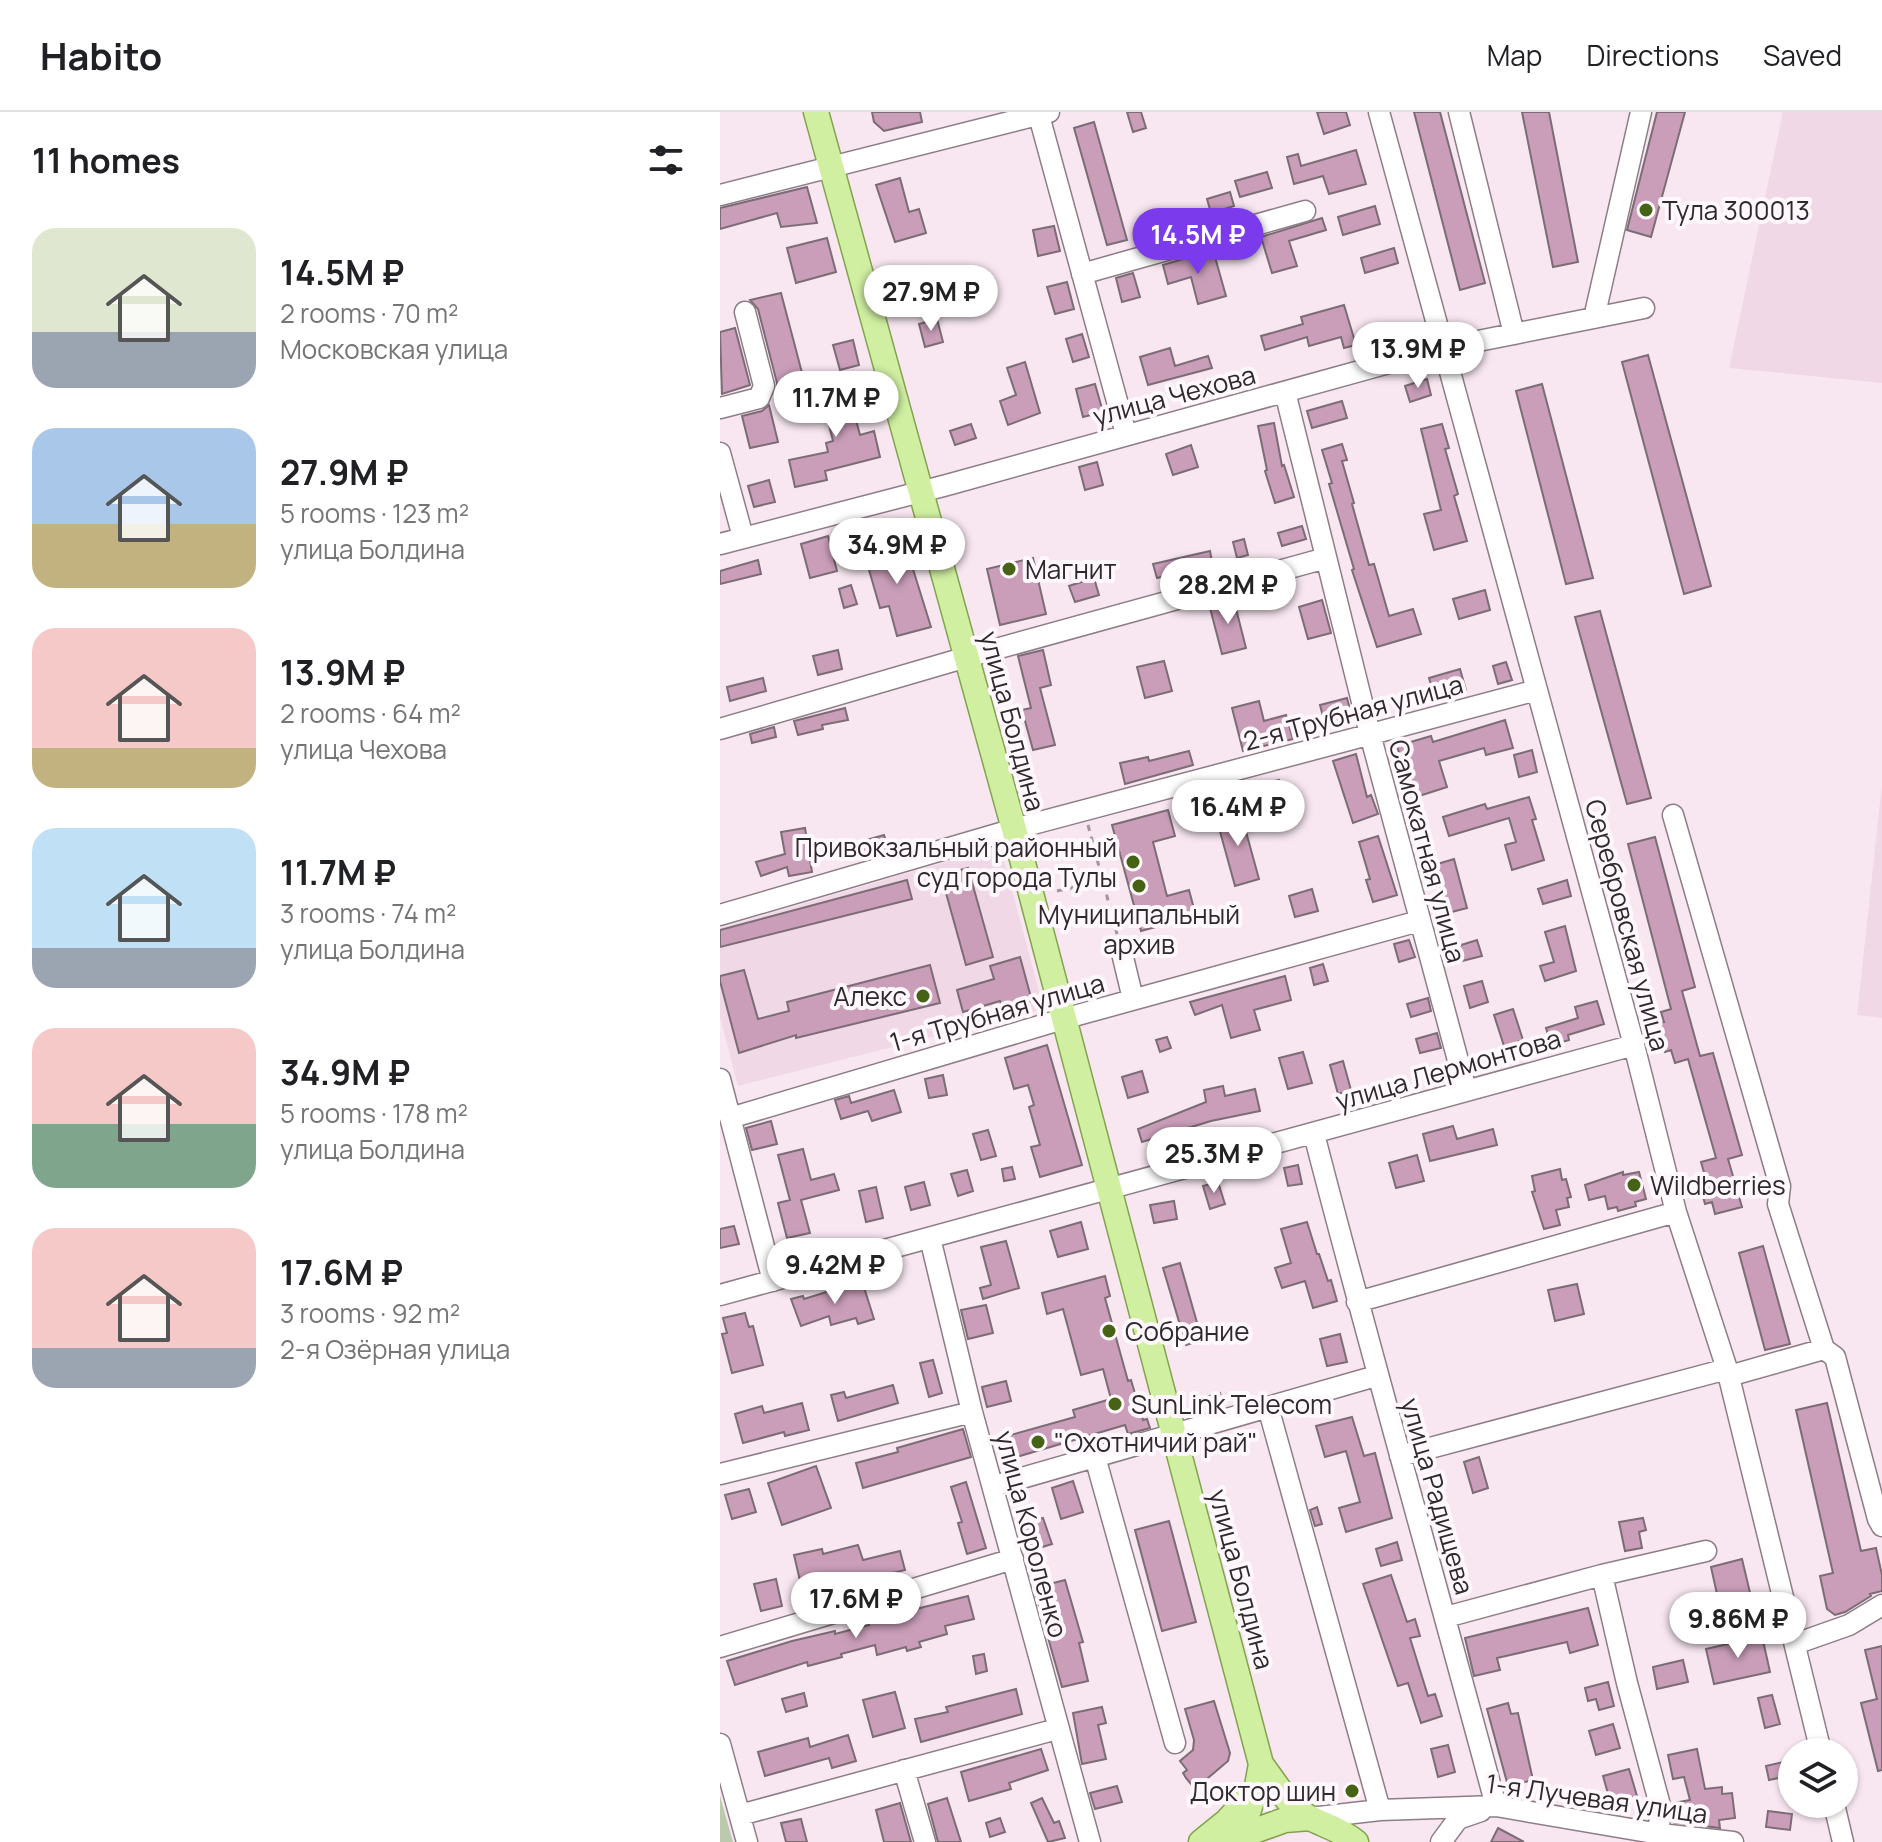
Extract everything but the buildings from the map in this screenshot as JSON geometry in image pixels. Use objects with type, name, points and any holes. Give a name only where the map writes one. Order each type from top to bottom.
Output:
[{"type":"main road","name":"улица Болдина","points":[[816,112],[1014,829],[1175,1434],[1259,1775]]},
{"type":"main road","points":[[1259,1775],[1310,1818],[1327,1823],[1356,1842]]},
{"type":"main road","points":[[1234,1840],[1259,1775]]},
{"type":"main road","points":[[1201,1842],[1227,1821],[1259,1775]]},
{"type":"main road","points":[[1234,1840],[1285,1820],[1310,1818]]},
{"type":"street","name":"Серебровская улица","points":[[1379,112],[1634,1045],[1676,1212],[1728,1372],[1818,1738]]},
{"type":"street","points":[[1459,112],[1514,334]]},
{"type":"street","points":[[1594,318],[1641,112]]},
{"type":"street","points":[[720,195],[1042,113],[1126,434]]},
{"type":"street","points":[[1082,274],[1305,211]]},
{"type":"street","name":"улица Чехова","points":[[720,544],[1443,348],[1644,308]]},
{"type":"street","points":[[720,408],[759,398],[764,386],[745,312]]},
{"type":"street","name":"Самокатная улица","points":[[1285,392],[1370,734],[1466,1090]]},
{"type":"street","points":[[720,453],[743,537]]},
{"type":"street","points":[[720,729],[1326,558]]},
{"type":"street","name":"2-я Трубная улица","points":[[720,915],[1014,829],[1537,690]]},
{"type":"street","points":[[1673,815],[1780,1186],[1778,1204],[1824,1349],[1835,1357],[1882,1526]]},
{"type":"street","name":"1-я Трубная улица","points":[[730,1118],[1063,1019],[1419,921]]},
{"type":"street","points":[[1121,949],[1133,999]]},
{"type":"street","name":"улица Лермонтова","points":[[720,1295],[1634,1045]]},
{"type":"street","points":[[720,1079],[773,1281]]},
{"type":"street","name":"улица Радищева","points":[[1314,1134],[1376,1376],[1446,1617],[1496,1806]]},
{"type":"street","points":[[1357,1302],[1676,1212]]},
{"type":"street","name":"улица Короленко","points":[[930,1238],[972,1412],[1090,1842]]},
{"type":"street","points":[[1400,1456],[1824,1349]]},
{"type":"street","points":[[994,1486],[1376,1376]]},
{"type":"street","points":[[1268,1407],[1380,1810]]},
{"type":"street","points":[[720,1474],[972,1412]]},
{"type":"street","points":[[1095,1457],[1175,1743]]},
{"type":"street","points":[[1446,1617],[1706,1551]]},
{"type":"street","points":[[720,1647],[1013,1559]]},
{"type":"street","points":[[1602,1575],[1661,1809],[1658,1838]]},
{"type":"street","points":[[1795,1644],[1849,1625],[1882,1605]]},
{"type":"street","points":[[740,1815],[1057,1729]]},
{"type":"street","points":[[720,1744],[747,1842]]},
{"type":"street","points":[[904,1770],[925,1842]]},
{"type":"street","points":[[1441,1842],[1458,1819],[1496,1806]]},
{"type":"street","name":"1-я Лучевая улица","points":[[1310,1818],[1380,1810],[1496,1806],[1658,1838],[1733,1842]]},
{"type":"street","points":[[1837,1818],[1843,1842]]},
{"type":"path","points":[[1085,811],[1121,949]]},
{"type":"path","points":[[1057,891],[1103,881]]},
{"type":"shaded area","points":[[1783,112],[1882,112],[1882,383],[1729,368]]},
{"type":"shaded area","points":[[1882,784],[1882,1018],[1857,1015]]},
{"type":"shaded area","points":[[1000,846],[1044,1009],[738,1086],[720,1017],[720,928]]},
{"type":"green space","points":[[720,1796],[733,1842],[720,1842]]},
{"type":"place","name":"Тула 300013","points":[[1646,210]]},
{"type":"place","name":"Магнит","points":[[1009,569]]},
{"type":"place","name":"Привокзальный районный суд города Тулы","points":[[1133,862]]},
{"type":"place","name":"Муниципальный архив","points":[[1139,886]]},
{"type":"place","name":"Алекс","points":[[923,996]]},
{"type":"place","name":"Wildberries","points":[[1634,1185]]},
{"type":"place","name":"Собрание","points":[[1109,1331]]},
{"type":"place","name":"SunLink Telecom","points":[[1115,1404]]},
{"type":"place","name":"\"Охотничий рай\"","points":[[1038,1442]]},
{"type":"place","name":"Доктор шин","points":[[1352,1791]]}]
